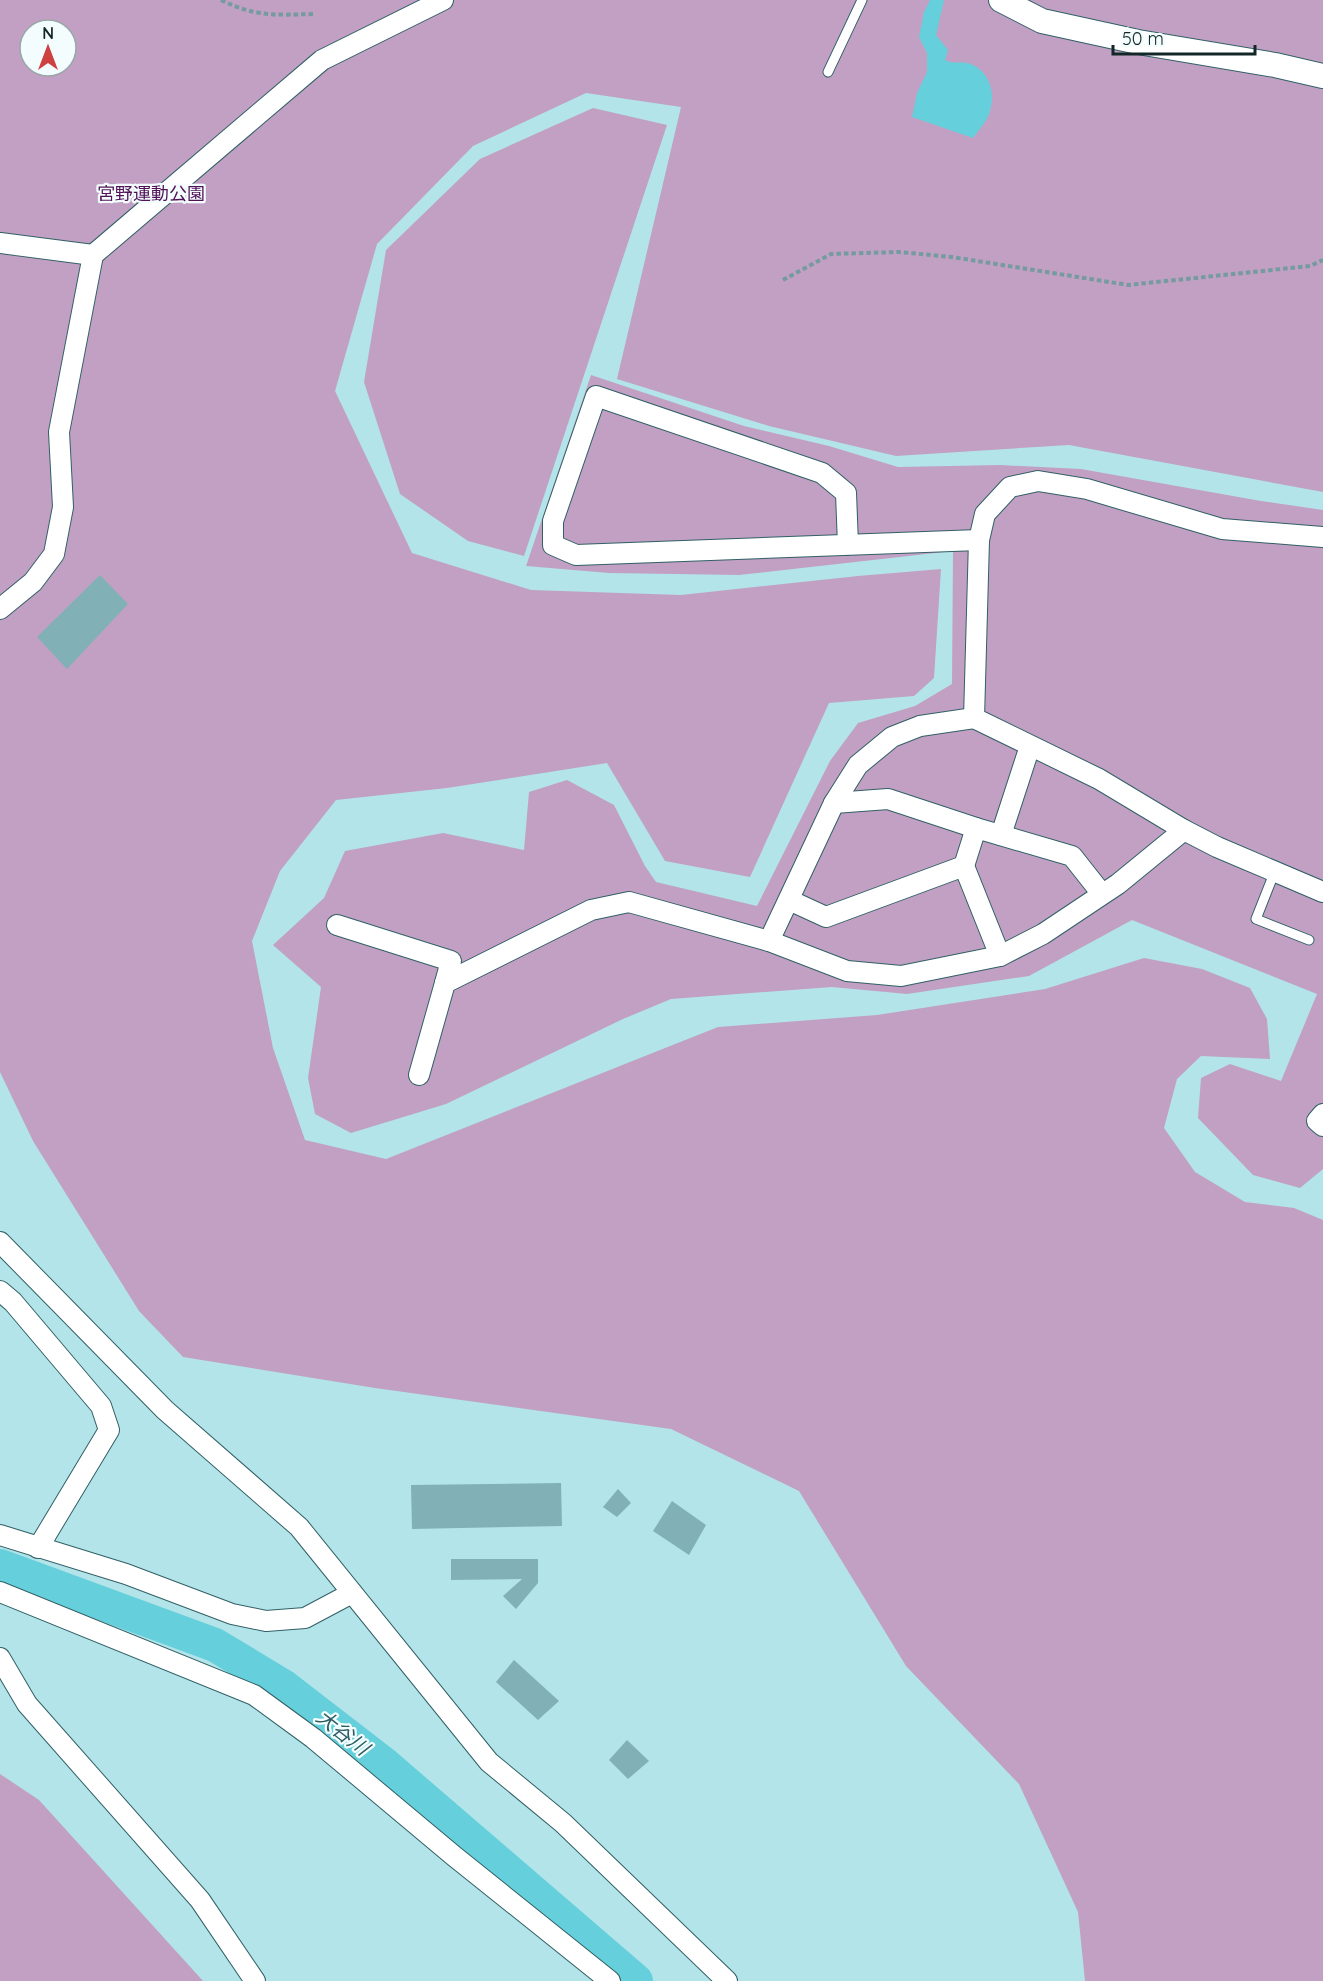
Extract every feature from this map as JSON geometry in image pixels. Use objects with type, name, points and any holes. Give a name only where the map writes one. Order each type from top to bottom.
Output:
[{"type":"street","points":[[0,609],[33,582],[54,554],[63,507],[59,432],[93,255],[322,60],[443,0]]},
{"type":"street","points":[[1001,0],[1042,21],[1138,42],[1275,65],[1323,76]]},
{"type":"street","points":[[0,243],[93,255]]},
{"type":"street","points":[[848,545],[846,493],[822,473],[596,396],[553,521],[553,545],[576,555],[848,545],[980,540]]},
{"type":"street","points":[[974,718],[980,540],[985,514],[1010,487],[1038,481],[1087,489],[1222,529],[1323,537]]},
{"type":"street","points":[[770,941],[834,803],[858,765],[892,737],[920,726],[974,718],[1099,779],[1217,847],[1323,892]]},
{"type":"street","points":[[1001,835],[1030,746]]},
{"type":"street","points":[[834,803],[888,799],[1072,856],[1102,894]]},
{"type":"street","points":[[976,828],[964,866],[1000,956]]},
{"type":"street","points":[[445,983],[591,910],[629,902],[770,941],[847,970],[901,976],[1000,956],[1043,933],[1118,884],[1184,830]]},
{"type":"street","points":[[789,900],[826,917],[964,866]]},
{"type":"street","points":[[337,925],[451,961],[419,1075]]},
{"type":"street","points":[[1323,1114],[1317,1121],[1323,1126]]},
{"type":"street","points":[[0,1242],[165,1410],[299,1527],[489,1762],[563,1823],[727,1981]]},
{"type":"street","points":[[0,1291],[13,1302],[101,1406],[109,1430],[38,1548]]},
{"type":"street","points":[[0,1535],[126,1574],[232,1614],[266,1621],[305,1618],[352,1593]]},
{"type":"street","points":[[0,1592],[254,1695],[313,1738],[454,1856],[610,1981]]},
{"type":"street","points":[[0,1658],[27,1704],[200,1900],[255,1981]]},
{"type":"lane","points":[[828,72],[862,0]]},
{"type":"lane","points":[[1275,871],[1256,919],[1309,940]]},
{"type":"path","points":[[221,0],[241,10],[271,15],[313,14]]},
{"type":"path","points":[[783,280],[831,254],[898,252],[952,257],[1128,285],[1310,266],[1323,260]]},
{"type":"green space","name":"宮野運動公園","points":[[0,0],[1323,0],[1323,492],[1069,445],[896,456],[769,426],[617,379],[681,107],[586,93],[473,146],[377,244],[335,391],[412,553],[531,590],[681,595],[941,569],[934,678],[914,696],[829,703],[750,877],[665,861],[607,763],[447,788],[336,800],[280,871],[252,941],[273,1048],[305,1140],[386,1159],[718,1027],[877,1015],[1045,989],[1144,958],[1202,969],[1250,988],[1267,1019],[1270,1059],[1201,1056],[1177,1079],[1164,1128],[1195,1172],[1245,1202],[1294,1208],[1323,1220],[1323,1981],[1085,1981],[1078,1912],[1019,1784],[906,1666],[799,1491],[671,1429],[375,1388],[183,1357],[139,1311],[33,1141],[0,1072]]},
{"type":"green space","points":[[593,108],[667,125],[524,556],[468,541],[400,494],[364,382],[386,250],[480,159]]},
{"type":"green space","points":[[591,375],[744,426],[829,446],[898,467],[1000,465],[1081,469],[1323,510],[1323,1169],[1300,1188],[1253,1175],[1198,1118],[1201,1078],[1230,1064],[1281,1081],[1317,994],[1132,920],[1029,976],[907,994],[832,987],[671,999],[623,1019],[446,1104],[351,1133],[315,1114],[308,1078],[321,987],[273,945],[324,898],[345,851],[443,833],[524,850],[529,792],[567,780],[614,805],[645,866],[656,882],[757,906],[830,761],[858,723],[915,706],[952,684],[953,551],[739,575],[609,573],[526,566]]},
{"type":"green space","points":[[0,1774],[39,1800],[203,1981],[0,1981]]},
{"type":"water","points":[[930,0],[944,0],[936,35],[948,50],[945,60],[973,65],[984,74],[990,86],[992,100],[989,114],[973,138],[912,117],[917,93],[927,72],[927,53],[919,37],[924,12]]},
{"type":"building","points":[[100,575],[128,604],[67,669],[37,637]]},
{"type":"building","points":[[561,1483],[562,1526],[412,1529],[411,1485]]},
{"type":"building","points":[[618,1489],[631,1503],[617,1517],[603,1507]]},
{"type":"building","points":[[672,1501],[706,1525],[689,1555],[653,1531]]},
{"type":"building","points":[[451,1559],[538,1559],[538,1583],[516,1609],[503,1596],[522,1579],[451,1580]]},
{"type":"building","points":[[514,1660],[559,1701],[538,1720],[496,1682]]},
{"type":"building","points":[[627,1740],[649,1761],[628,1779],[609,1760]]},
{"type":"waterway","name":"大谷川","points":[[0,1566],[215,1645],[283,1686],[384,1764],[636,1981]]}]
